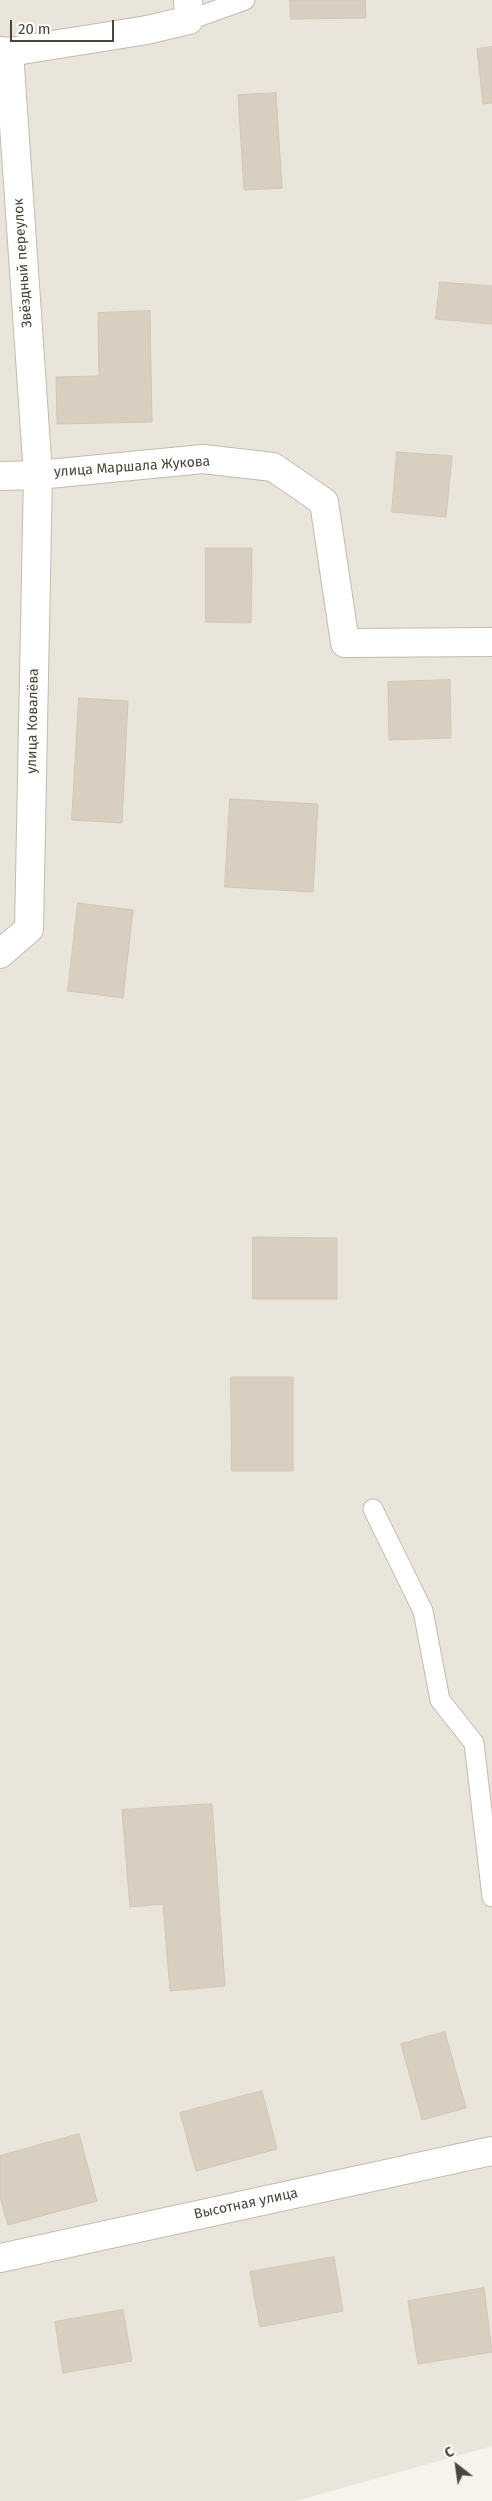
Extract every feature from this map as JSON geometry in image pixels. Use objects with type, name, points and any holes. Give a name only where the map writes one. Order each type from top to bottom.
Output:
[{"type":"street","name":"Звёздный переулок","points":[[38,475],[5,52],[147,30],[188,10]]},
{"type":"street","name":"улица Маршала Жукова","points":[[0,476],[38,475],[203,459],[273,467],[324,502],[345,643],[492,642]]},
{"type":"street","name":"улица Ковалёва","points":[[0,954],[29,929],[38,475]]},
{"type":"street","name":"Высотная улица","points":[[0,2258],[492,2151]]},
{"type":"lane","points":[[188,10],[245,0]]},
{"type":"lane","points":[[373,1509],[423,1611],[440,1700],[474,1743],[492,1897]]},
{"type":"shaded area","points":[[0,0],[492,0],[492,2446],[296,2501],[0,2501]]},
{"type":"building","points":[[290,0],[365,0],[366,18],[291,19]]},
{"type":"building","points":[[492,47],[492,103],[483,104],[477,49]]},
{"type":"building","points":[[276,93],[282,188],[244,190],[238,95]]},
{"type":"building","points":[[440,282],[492,286],[492,324],[436,319]]},
{"type":"building","points":[[150,311],[152,422],[57,424],[56,377],[99,376],[98,313]]},
{"type":"building","points":[[397,452],[452,456],[446,517],[392,512]]},
{"type":"building","points":[[206,548],[252,548],[251,623],[206,622]]},
{"type":"building","points":[[450,680],[451,738],[389,740],[388,682]]},
{"type":"building","points":[[79,698],[128,701],[122,823],[72,820]]},
{"type":"building","points":[[230,799],[318,804],[313,892],[225,887]]},
{"type":"building","points":[[78,903],[133,910],[123,998],[68,991]]},
{"type":"building","points":[[253,1237],[337,1238],[337,1299],[253,1299]]},
{"type":"building","points":[[231,1377],[293,1377],[293,1471],[232,1471]]},
{"type":"building","points":[[212,1804],[225,1986],[170,1991],[163,1904],[130,1907],[122,1810]]},
{"type":"building","points":[[445,2032],[466,2108],[422,2120],[401,2044]]},
{"type":"building","points":[[262,2091],[277,2149],[196,2171],[180,2113]]},
{"type":"building","points":[[79,2134],[97,2201],[8,2225],[0,2197],[0,2156]]},
{"type":"building","points":[[334,2257],[343,2311],[260,2327],[250,2272]]},
{"type":"building","points":[[484,2288],[492,2352],[418,2364],[408,2301]]},
{"type":"building","points":[[123,2310],[132,2361],[63,2373],[55,2322]]}]
